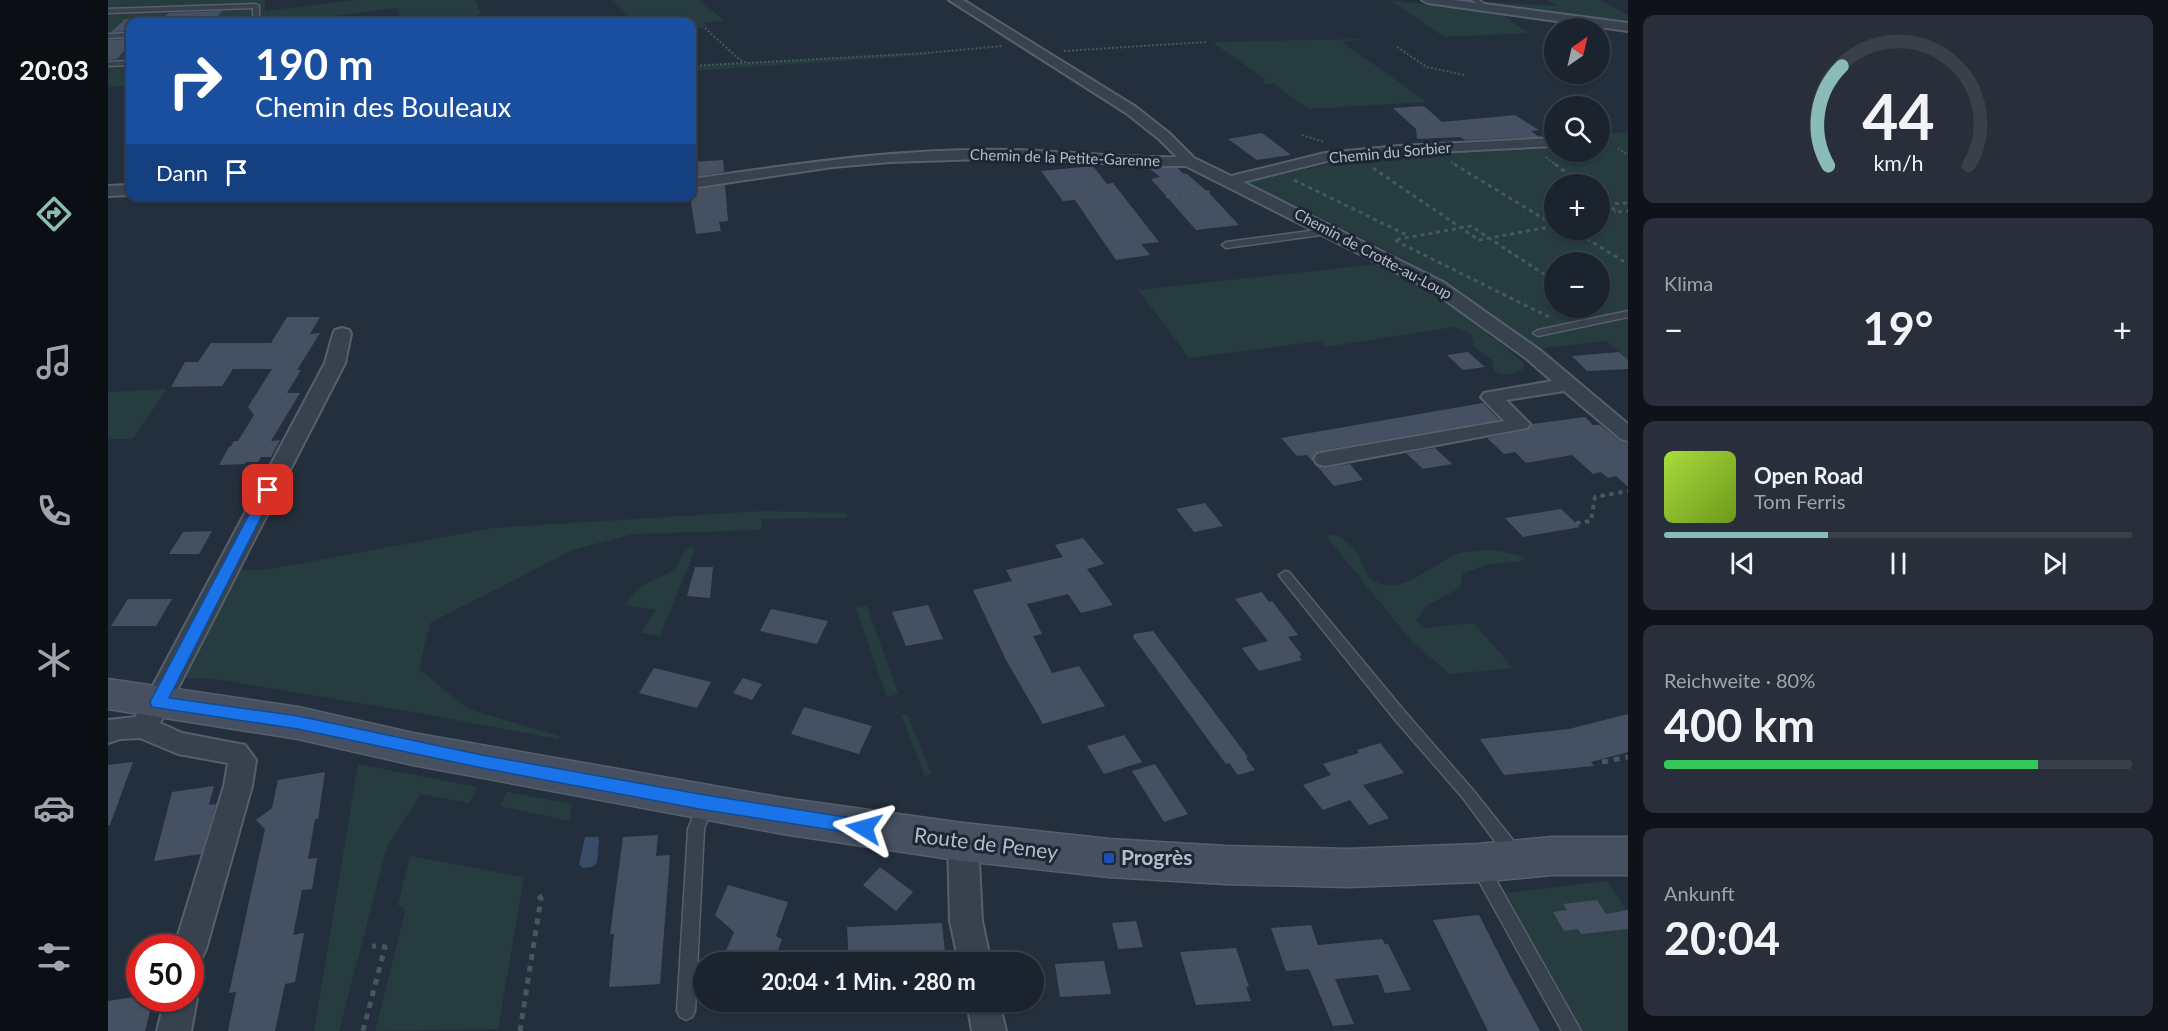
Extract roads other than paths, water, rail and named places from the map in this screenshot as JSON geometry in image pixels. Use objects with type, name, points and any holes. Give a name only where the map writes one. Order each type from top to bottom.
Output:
[{"type":"main road","name":"Route de Peney","points":[[108,694],[151,714],[298,723],[413,749],[705,802],[963,842],[1109,858],[1225,865],[1383,867],[1628,856]]},
{"type":"main road","name":"Route de Peney","points":[[1516,860],[1628,835]]},
{"type":"street","points":[[955,0],[1131,110],[1164,136],[1189,161]]},
{"type":"street","points":[[1428,0],[1628,27]]},
{"type":"street","name":"Chemin du Sorbier","points":[[1234,183],[1325,157],[1399,150],[1544,143]]},
{"type":"street","name":"Chemin de la Petite-Garenne","points":[[696,183],[833,163],[921,156],[1012,154],[1157,162],[1189,161]]},
{"type":"street","name":"Chemin de Crotte-au-Loup","points":[[1189,161],[1437,285],[1494,325],[1628,435]]},
{"type":"street","points":[[108,191],[126,190]]},
{"type":"street","points":[[108,732],[151,714],[335,363],[342,334]]},
{"type":"street","points":[[1325,459],[1520,424],[1491,396],[1568,384]]},
{"type":"street","points":[[151,714],[178,743],[236,753],[242,760],[238,786],[194,934]]},
{"type":"street","points":[[963,842],[966,921],[973,952]]},
{"type":"street","points":[[174,1031],[178,1012]]},
{"type":"street","points":[[985,1012],[989,1031]]},
{"type":"lane","points":[[1475,0],[1488,8]]},
{"type":"lane","points":[[108,17],[111,11],[256,6],[256,18]]},
{"type":"lane","points":[[108,36],[126,35]]},
{"type":"lane","points":[[108,64],[126,63]]},
{"type":"lane","points":[[1226,245],[1332,231]]},
{"type":"lane","points":[[1538,333],[1628,314]]},
{"type":"lane","points":[[1285,575],[1401,717],[1468,794],[1516,860],[1572,1031]]},
{"type":"lane","points":[[686,1011],[696,829],[705,802]]},
{"type":"water","points":[[585,837],[598,837],[599,840],[597,863],[592,867],[583,868],[579,864]]},
{"type":"place","name":"Progrès","points":[[1109,858]]}]
